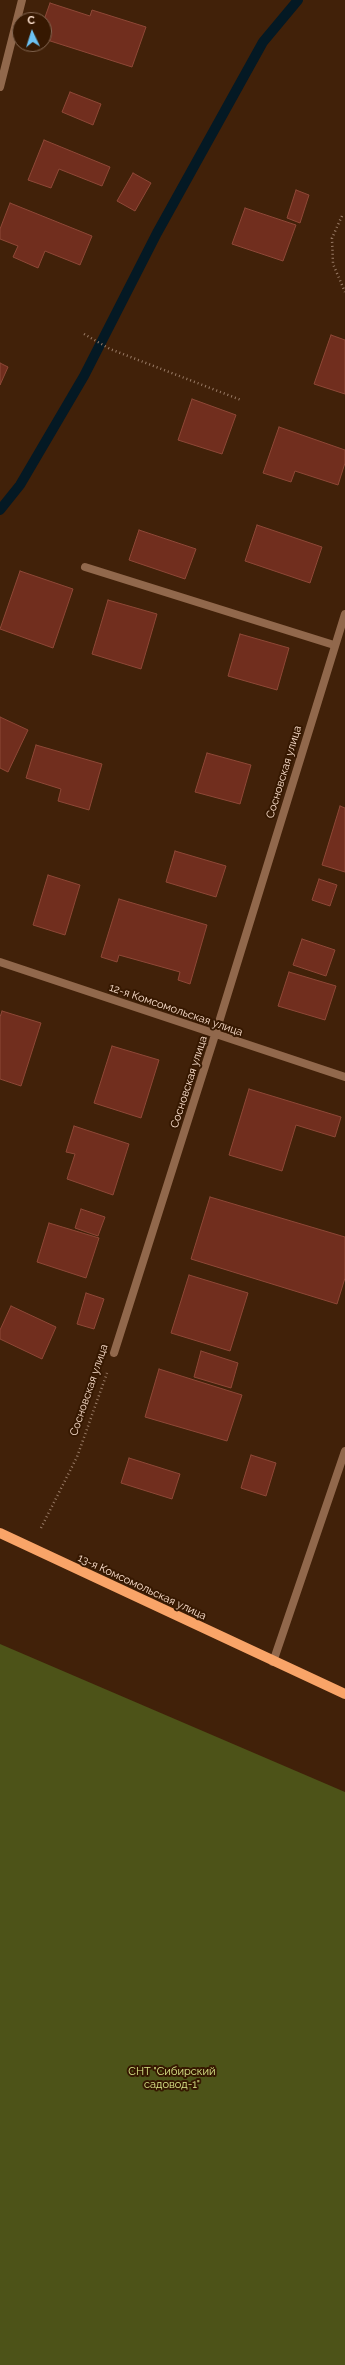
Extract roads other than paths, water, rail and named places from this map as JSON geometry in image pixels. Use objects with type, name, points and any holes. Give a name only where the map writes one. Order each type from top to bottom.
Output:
[{"type":"main road","name":"13-я Комсомольская улица","points":[[0,1533],[273,1662],[345,1694]]},
{"type":"street","points":[[0,87],[1,78],[22,0]]},
{"type":"street","points":[[85,568],[334,645]]},
{"type":"street","name":"Сосновская улица","points":[[114,1353],[215,1035],[334,645],[345,614]]},
{"type":"street","name":"12-я Комсомольская улица","points":[[0,962],[215,1035],[345,1077]]},
{"type":"street","points":[[273,1662],[345,1451]]},
{"type":"waterway","points":[[0,510],[20,485],[84,376],[157,233],[263,42],[298,0]]},
{"type":"park label","name":"СНТ \"Сибирский садовод-1\"","points":[[172,2078]]}]
